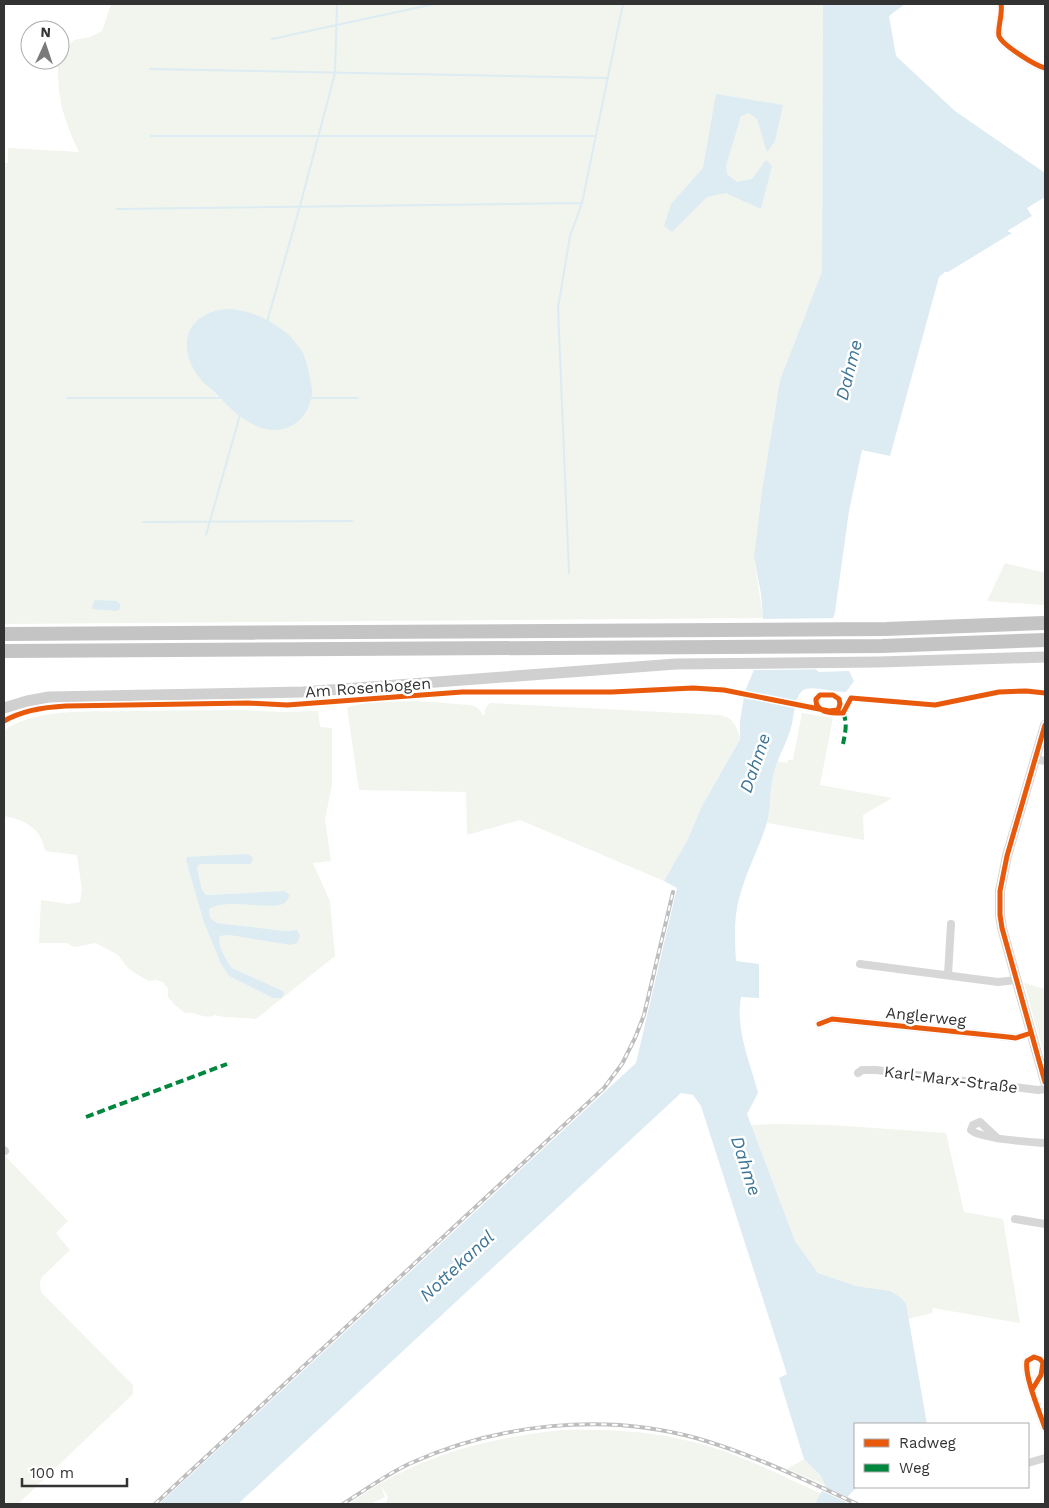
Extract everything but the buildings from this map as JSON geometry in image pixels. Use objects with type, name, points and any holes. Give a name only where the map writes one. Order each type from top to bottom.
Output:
[{"type":"highway","points":[[5,634],[886,629],[1045,623]]},
{"type":"highway","points":[[4,652],[882,646],[1044,641]]},
{"type":"main road","name":"Am Rosenbogen","points":[[4,708],[27,700],[50,697],[303,692],[636,666],[1041,657]]},
{"type":"street","points":[[1001,4],[1002,15],[998,34],[1000,39],[1045,68]]},
{"type":"street","name":"Karl-Marx-Straße","points":[[1045,725],[1040,760],[1007,856],[1000,890],[1002,928],[1045,1082]]},
{"type":"street","points":[[948,975],[951,924]]},
{"type":"street","points":[[860,964],[998,982],[1016,980]]},
{"type":"street","name":"Anglerweg","points":[[819,1024],[832,1019],[1016,1038],[1031,1033]]},
{"type":"street","name":"Karl-Marx-Straße","points":[[858,1073],[862,1070],[876,1070],[1038,1090],[1045,1089]]},
{"type":"street","points":[[997,1138],[1045,1143]]},
{"type":"street","points":[[1015,1219],[1045,1224]]},
{"type":"street","points":[[1032,1390],[1045,1428]]},
{"type":"street","points":[[1029,1463],[1045,1458]]},
{"type":"shaded area","points":[[111,4],[823,4],[822,273],[780,380],[762,490],[754,557],[763,618],[4,624],[4,163],[8,163],[8,148],[79,152],[62,108],[58,70],[70,70],[70,44],[74,40],[90,37],[102,31]],"holes":[[[198,376],[265,428],[254,424],[236,413]]]},
{"type":"shaded area","points":[[1005,563],[1045,573],[1045,605],[987,601]]},
{"type":"shaded area","points":[[417,701],[470,705],[478,708],[484,716],[486,707],[490,703],[719,715],[733,722],[740,738],[702,806],[687,841],[664,881],[520,820],[467,835],[466,792],[359,790],[347,708],[371,703]]},
{"type":"shaded area","points":[[318,711],[320,727],[332,728],[332,785],[325,819],[331,861],[313,863],[330,901],[335,956],[256,1019],[215,1015],[207,1017],[185,1013],[168,997],[168,989],[163,982],[149,981],[138,975],[128,968],[118,955],[96,943],[74,947],[67,943],[39,943],[41,900],[68,904],[80,902],[82,890],[77,855],[45,851],[40,837],[31,826],[4,816],[4,730],[18,723],[33,717],[67,712]],"holes":[[[186,860],[251,864],[200,864],[197,868],[202,890],[206,895],[284,891],[279,905],[233,903],[216,905],[209,908],[210,918],[217,923],[285,931],[297,930],[290,945],[229,935],[220,936],[221,948],[232,968],[283,991],[273,998],[229,976],[221,964],[203,920]]]},
{"type":"shaded area","points":[[802,713],[833,718],[820,785],[892,798],[863,815],[864,840],[767,823],[772,778],[777,761],[787,763],[788,760],[793,760]]},
{"type":"shaded area","points":[[1024,983],[1045,989],[1045,1055],[1044,1054]]},
{"type":"shaded area","points":[[751,1125],[831,1125],[946,1133],[964,1212],[1003,1219],[1020,1323],[933,1308],[932,1313],[908,1319],[906,1304],[890,1291],[856,1286],[818,1273],[795,1241]]},
{"type":"shaded area","points":[[4,1155],[68,1221],[56,1233],[70,1250],[42,1277],[40,1282],[41,1292],[133,1385],[133,1394],[18,1504],[4,1504]]},
{"type":"shaded area","points":[[563,1430],[629,1432],[677,1438],[743,1458],[822,1494],[815,1504],[385,1504],[388,1497],[381,1486],[385,1497],[370,1504],[349,1504],[388,1479],[434,1458],[498,1440]]},
{"type":"shaded area","points":[[804,1459],[821,1476],[825,1485],[787,1469]]},
{"type":"water","points":[[823,4],[905,4],[889,16],[896,56],[955,111],[1045,173],[1045,197],[1027,208],[1032,216],[1007,231],[1012,233],[939,277],[890,456],[862,450],[849,511],[835,612],[833,619],[811,620],[804,660],[819,672],[849,671],[854,681],[846,692],[811,688],[799,694],[790,731],[774,771],[766,826],[739,898],[735,934],[736,961],[759,964],[759,998],[741,997],[740,1009],[744,1045],[758,1093],[747,1114],[795,1241],[818,1273],[856,1286],[890,1291],[900,1297],[906,1304],[927,1423],[854,1423],[854,1488],[856,1488],[848,1496],[847,1504],[815,1504],[825,1485],[821,1476],[804,1459],[779,1378],[787,1374],[701,1106],[693,1095],[681,1093],[238,1504],[159,1504],[636,1063],[677,888],[664,881],[687,841],[702,806],[740,739],[740,721],[745,691],[760,656],[763,618],[761,594],[754,557],[762,490],[780,380],[822,272]]},
{"type":"water","points":[[716,94],[783,105],[775,141],[767,152],[757,119],[749,113],[741,116],[726,166],[727,174],[737,182],[752,179],[766,160],[772,166],[761,209],[726,193],[707,197],[672,232],[664,226],[671,204],[703,168]]},
{"type":"water","points":[[227,309],[244,311],[275,325],[289,335],[303,353],[309,373],[311,400],[299,421],[289,427],[273,430],[264,429],[245,420],[202,381],[193,368],[189,359],[187,340],[194,324],[202,317],[214,311]]},
{"type":"water","points":[[95,600],[117,601],[120,604],[120,609],[117,611],[92,609]]},
{"type":"water","points":[[248,854],[253,858],[251,864],[200,864],[197,868],[202,890],[206,895],[284,891],[290,895],[286,902],[280,905],[227,904],[209,909],[210,918],[217,923],[285,931],[297,930],[300,936],[297,943],[290,945],[229,935],[220,936],[219,940],[225,957],[232,968],[283,991],[284,995],[281,998],[273,998],[229,976],[221,964],[203,920],[186,860],[187,857]]},
{"type":"pier","points":[[836,618],[833,621],[813,622],[807,659],[820,669],[850,669],[752,670],[758,656],[761,619]]},
{"type":"pier","points":[[823,1486],[850,1498],[850,1504],[820,1490]]},
{"type":"waterway","points":[[267,322],[335,73],[337,4]]},
{"type":"waterway","points":[[272,39],[434,4]]},
{"type":"waterway","points":[[569,573],[558,308],[570,236],[582,203],[623,4]]},
{"type":"waterway","points":[[150,69],[607,78]]},
{"type":"waterway","points":[[151,136],[596,136]]},
{"type":"waterway","points":[[117,209],[582,203]]},
{"type":"waterway","points":[[67,398],[219,398]]},
{"type":"waterway","points":[[309,398],[358,398]]},
{"type":"waterway","points":[[206,535],[240,415]]},
{"type":"waterway","points":[[143,522],[352,521]]},
{"type":"railway","points":[[155,1504],[604,1088],[622,1064],[644,1015],[673,892]]},
{"type":"railway","points":[[343,1504],[402,1467],[445,1450],[515,1431],[588,1424],[625,1425],[661,1430],[717,1444],[798,1477],[857,1504]]},
{"type":"marked path","points":[[843,713],[846,724],[843,744]]},
{"type":"marked path","points":[[86,1117],[227,1064]]},
{"type":"cycle path","points":[[1001,4],[999,33],[1001,40],[1020,55],[1045,68]]},
{"type":"cycle path","points":[[4,721],[34,710],[66,706],[248,703],[287,705],[462,692],[612,692],[693,688],[724,690],[829,711],[838,710],[840,704],[839,699],[833,695],[820,695],[816,699],[816,704],[818,707],[821,710],[843,713]]},
{"type":"cycle path","points":[[843,713],[851,698],[935,705],[999,692],[1026,691],[1045,693]]},
{"type":"cycle path","points":[[1045,725],[1007,856],[1000,891],[1002,928],[1045,1082]]},
{"type":"cycle path","points":[[819,1024],[832,1019],[1016,1038],[1031,1033]]},
{"type":"cycle path","points":[[1032,1390],[1041,1375],[1043,1363],[1040,1359],[1034,1357],[1027,1361],[1028,1376],[1033,1394],[1045,1428]]},
{"type":"water label","name":"Dahme","points":[[849,370]]},
{"type":"water label","name":"Dahme","points":[[755,763]]},
{"type":"water label","name":"Dahme","points":[[746,1166]]},
{"type":"water label","name":"Nottekanal","points":[[457,1266]]}]
